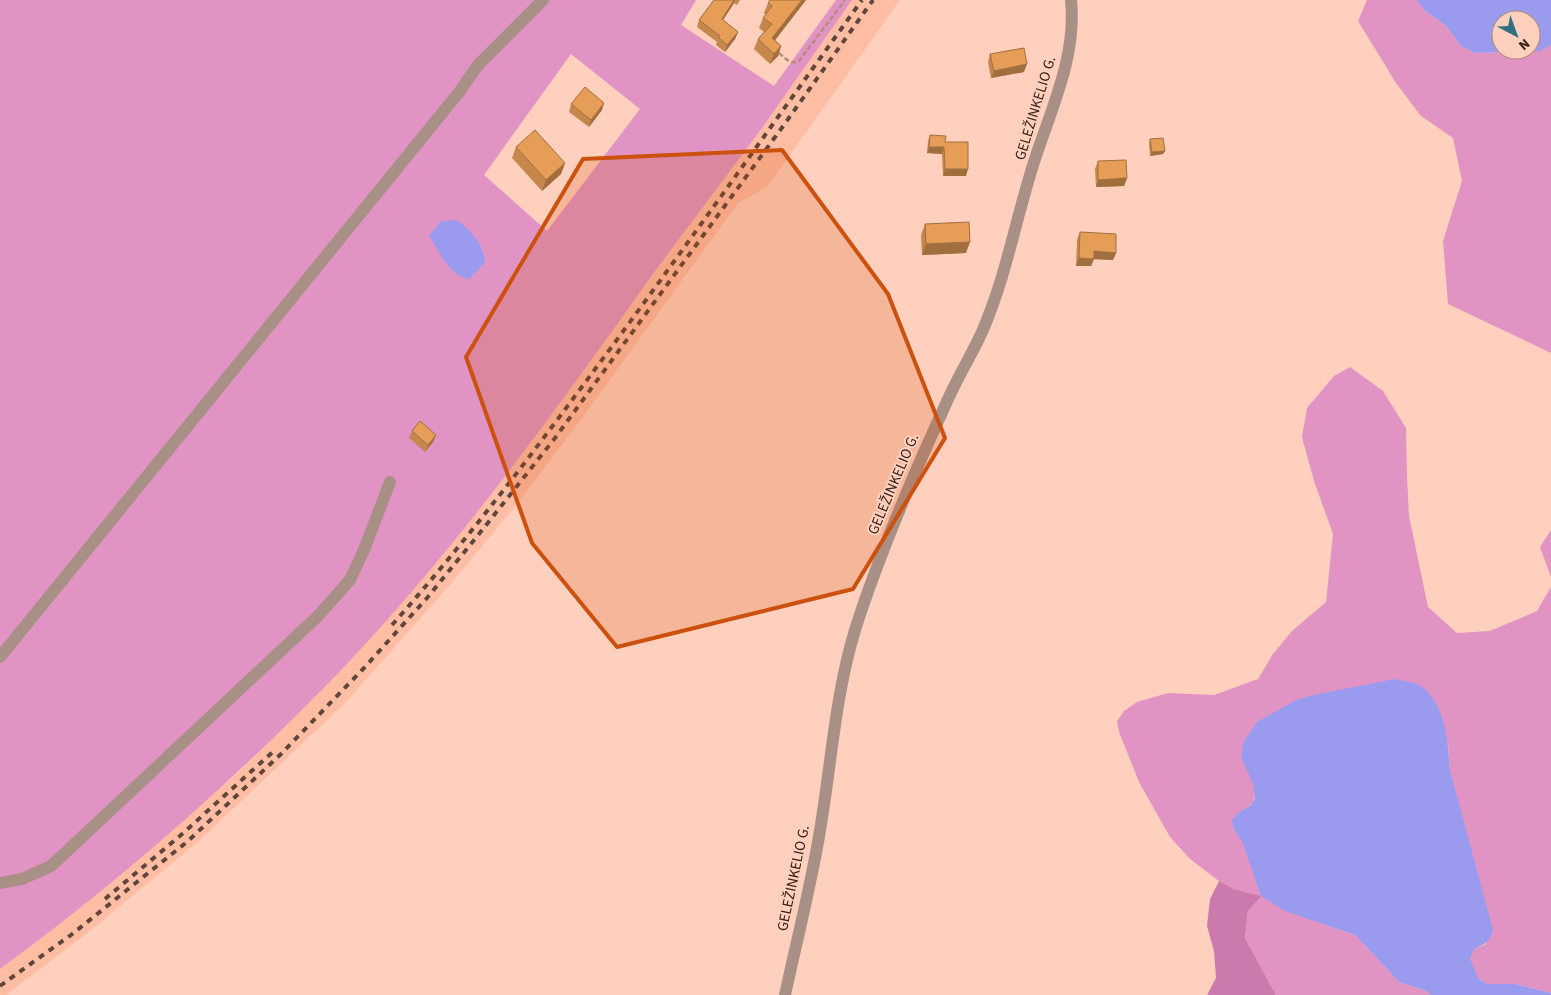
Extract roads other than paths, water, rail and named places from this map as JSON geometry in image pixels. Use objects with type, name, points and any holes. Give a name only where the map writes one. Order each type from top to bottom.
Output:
[{"type":"street","points":[[0,657],[448,107],[478,66],[543,0]]},
{"type":"street","name":"GELEŽINKELIO G.","points":[[785,995],[818,842],[835,724],[854,632],[885,544],[949,397],[982,331],[1000,286],[1034,164],[1061,84],[1067,60],[1073,22],[1071,0]]},
{"type":"street","points":[[0,882],[22,879],[51,866],[318,616],[350,580],[364,550],[390,482]]},
{"type":"water","points":[[1417,0],[1551,0],[1551,45],[1541,51],[1541,10],[1491,10],[1491,52],[1474,53],[1461,46],[1446,26],[1424,10]]},
{"type":"water","points":[[457,220],[476,238],[484,256],[485,263],[469,279],[462,277],[450,268],[429,236],[441,221]]},
{"type":"water","points":[[1395,679],[1421,686],[1436,703],[1441,714],[1447,736],[1450,770],[1493,930],[1486,942],[1474,949],[1470,959],[1478,978],[1487,984],[1515,984],[1551,993],[1551,995],[1431,995],[1426,991],[1399,982],[1355,935],[1285,911],[1261,896],[1242,841],[1234,830],[1232,820],[1239,812],[1251,805],[1255,798],[1253,784],[1241,757],[1243,743],[1257,722],[1296,700]]},
{"type":"railway","points":[[392,625],[479,521],[562,414],[862,0]]},
{"type":"railway","points":[[0,986],[71,935],[188,841],[281,754],[364,668],[427,598],[555,438],[873,0]]},
{"type":"railway","points":[[105,899],[181,835],[276,749]]}]
